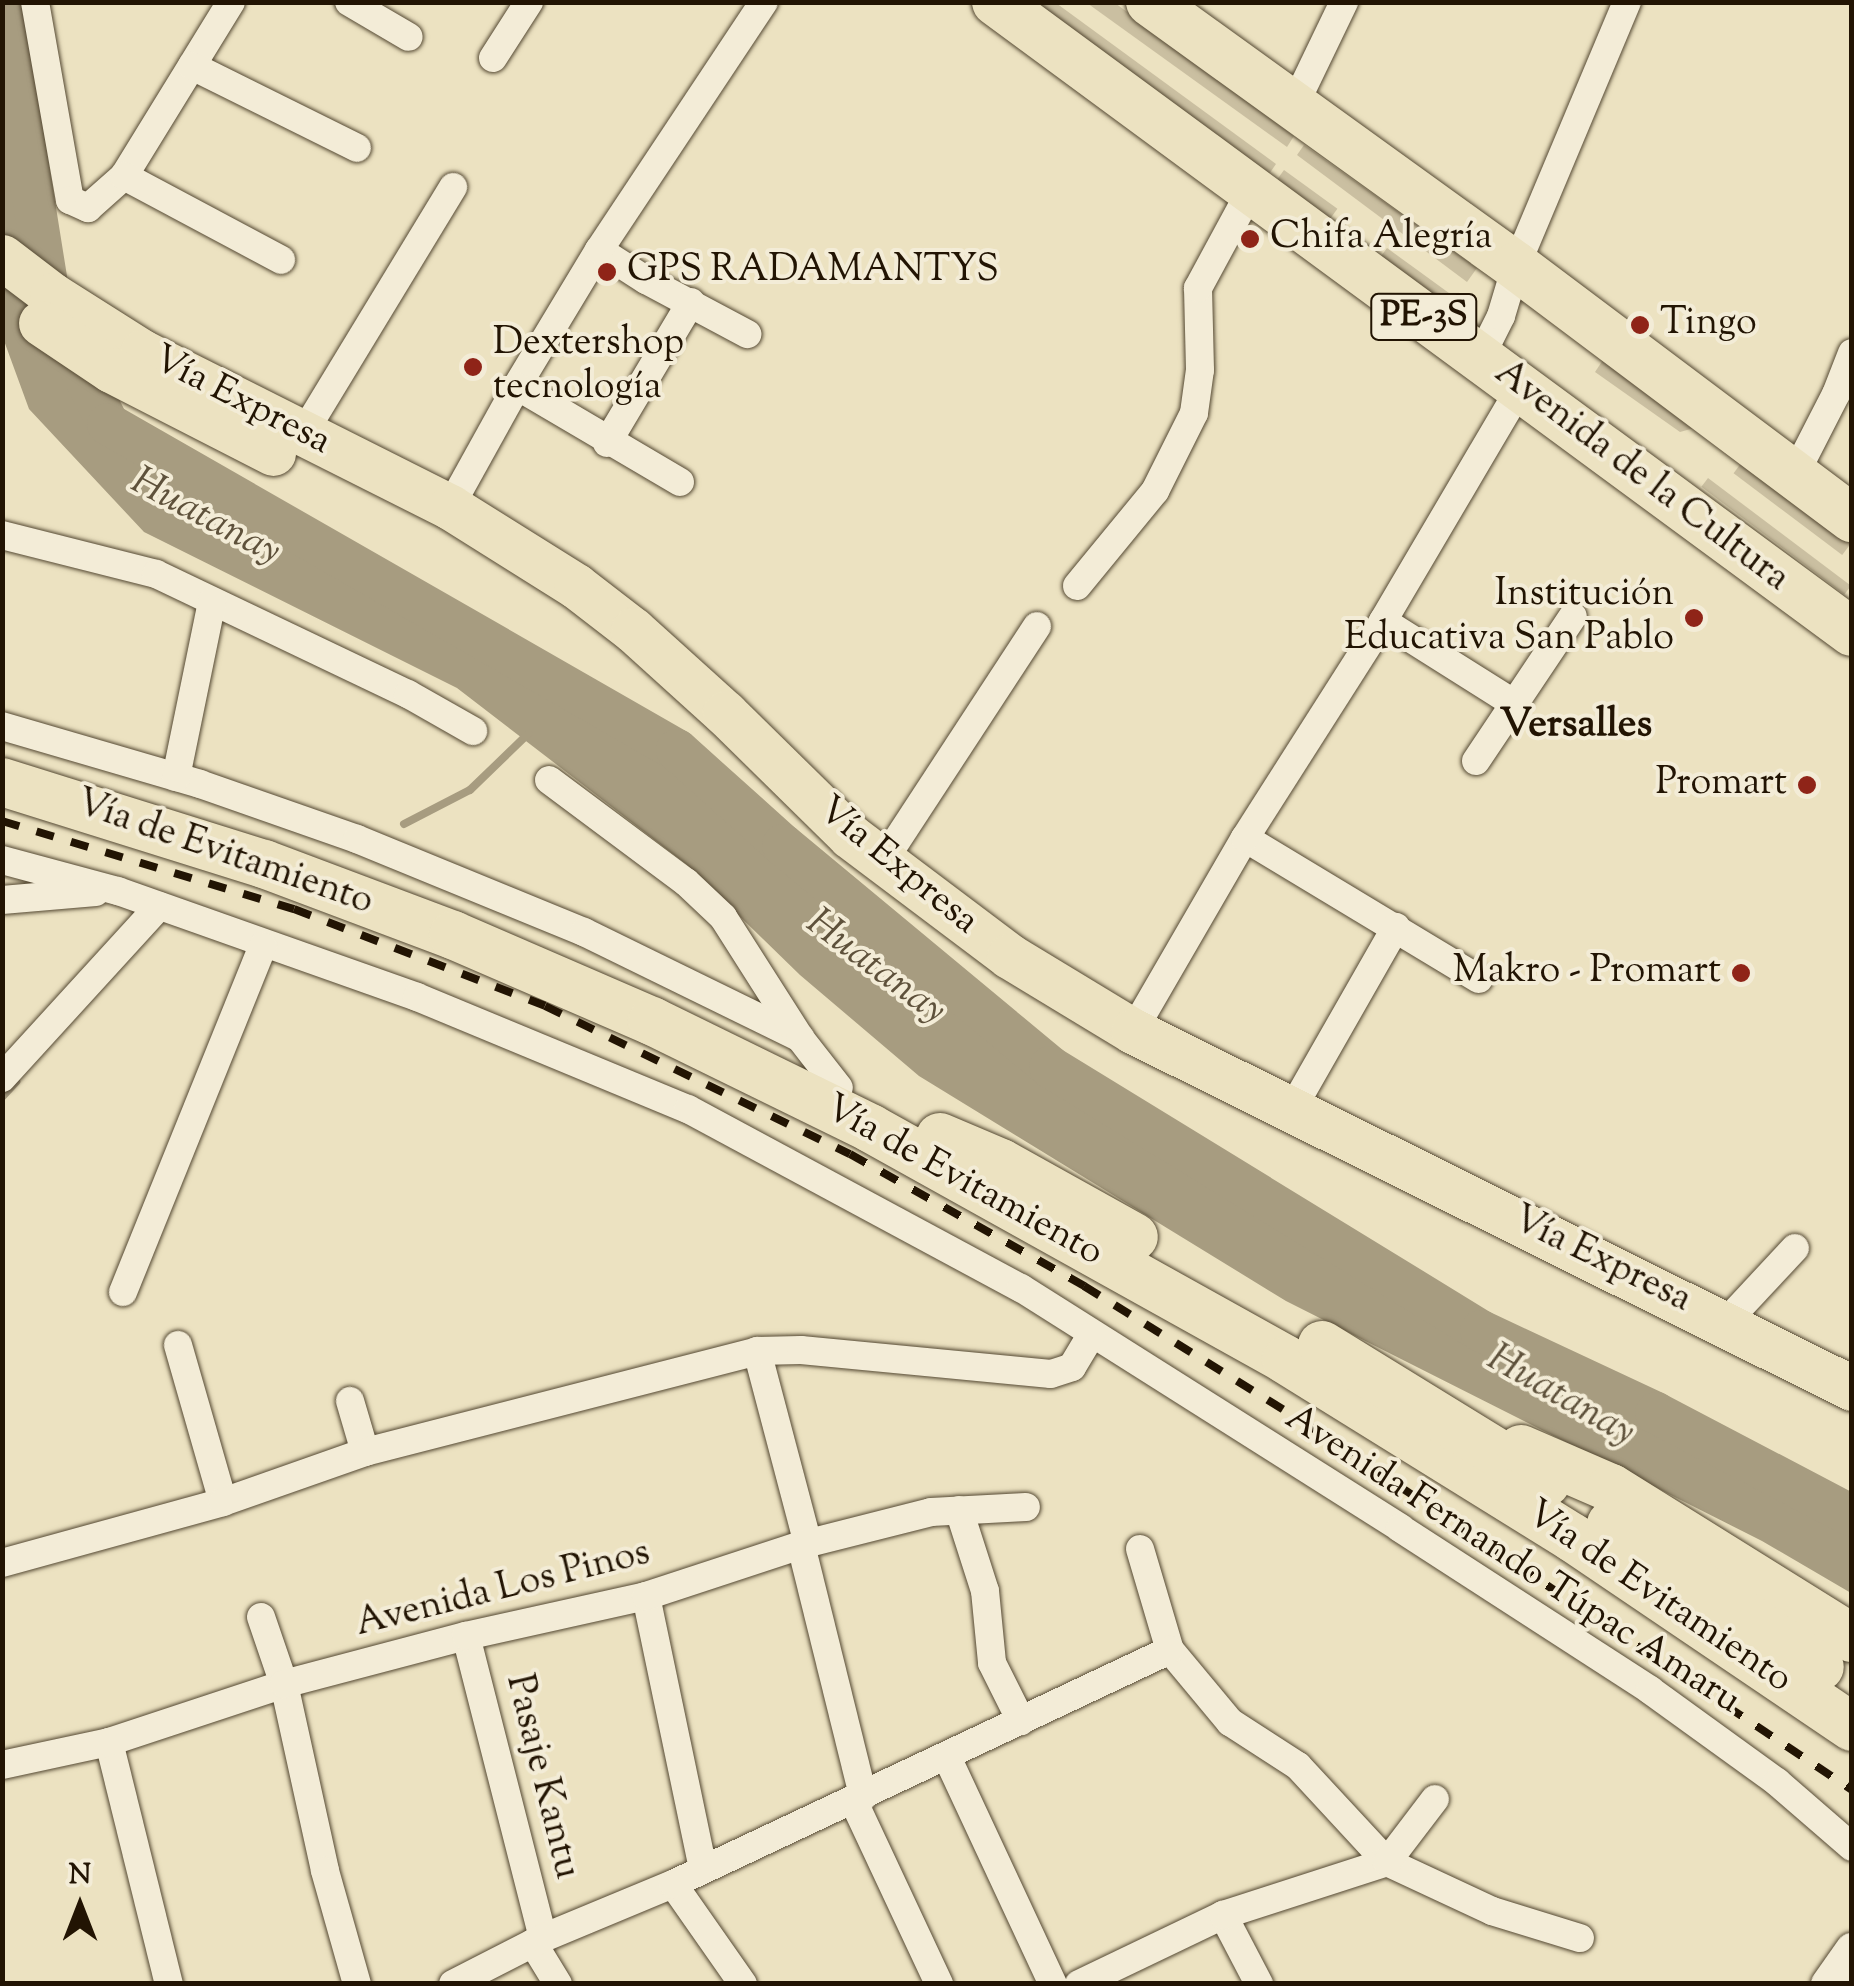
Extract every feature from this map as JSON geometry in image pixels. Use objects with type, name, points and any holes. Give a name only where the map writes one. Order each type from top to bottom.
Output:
[{"type":"highway","name":"Avenida de la Cultura","points":[[996,2],[1852,632]]},
{"type":"highway","name":"PE-3S","points":[[1150,2],[1516,266],[1852,518]]},
{"type":"highway","name":"Vía de Evitamiento","points":[[2,754],[263,832],[494,922],[577,946],[839,1088],[1001,1162],[1424,1405],[1601,1518],[1852,1688]]},
{"type":"highway","name":"Vía de Evitamiento","points":[[2,782],[264,864],[453,934],[652,1021],[870,1128],[1286,1360],[1573,1538],[1852,1728]]},
{"type":"highway","points":[[1424,1405],[1611,1488],[1852,1638]]},
{"type":"main road","name":"Vía Expresa","points":[[2,257],[52,295],[142,352],[450,507],[548,568],[633,630],[882,863],[1009,956],[1133,1031],[1726,1322],[1852,1388]]},
{"type":"main road","name":"Vía Expresa","points":[[2,295],[81,352],[145,390],[422,528],[495,568],[566,616],[657,692],[864,883],[1022,1000],[1088,1040],[1293,1145],[1722,1350],[1852,1418]]},
{"type":"street","points":[[34,2],[70,200],[88,208],[124,176],[231,2]]},
{"type":"street","points":[[348,2],[409,37]]},
{"type":"street","points":[[493,58],[530,2]]},
{"type":"street","points":[[450,507],[599,250],[764,2]]},
{"type":"street","points":[[1293,108],[1344,2]]},
{"type":"street","points":[[1480,358],[1501,316],[1516,266],[1627,2]]},
{"type":"street","points":[[192,66],[357,148]]},
{"type":"street","points":[[124,176],[281,260]]},
{"type":"street","points":[[303,434],[453,187]]},
{"type":"street","points":[[1077,586],[1155,491],[1194,413],[1200,370],[1198,288],[1250,192]]},
{"type":"street","points":[[599,250],[646,280],[748,334]]},
{"type":"street","points":[[607,443],[691,302]]},
{"type":"street","points":[[1794,476],[1836,394],[1852,353]]},
{"type":"street","points":[[517,386],[607,443],[680,482]]},
{"type":"street","points":[[1133,1031],[1244,838],[1383,621],[1519,390]]},
{"type":"street","points":[[2,536],[156,574],[408,694],[472,731]]},
{"type":"street","points":[[176,777],[212,602]]},
{"type":"street","points":[[1476,761],[1573,616]]},
{"type":"street","points":[[1383,621],[1516,704]]},
{"type":"street","points":[[882,863],[1037,626]]},
{"type":"street","points":[[2,726],[176,777],[342,833],[577,946],[800,1038]]},
{"type":"street","points":[[548,780],[686,882],[723,916],[800,1038],[839,1088]]},
{"type":"street","points":[[1244,838],[1479,978]]},
{"type":"street","name":"Avenida Fernando Túpac Amaru","points":[[2,860],[118,890],[263,946],[418,997],[688,1108],[1021,1288],[1650,1690],[1777,1782],[1852,1847]]},
{"type":"street","points":[[2,900],[118,890]]},
{"type":"street","points":[[2,1078],[159,906]]},
{"type":"street","points":[[1291,1111],[1396,927]]},
{"type":"street","points":[[124,1292],[263,946]]},
{"type":"street","points":[[1726,1322],[1795,1248]]},
{"type":"street","points":[[2,1563],[223,1502],[364,1452],[757,1351],[802,1350],[1051,1374],[1072,1366],[1091,1335]]},
{"type":"street","points":[[178,1345],[223,1502]]},
{"type":"street","points":[[757,1351],[805,1544],[858,1798],[939,1984]]},
{"type":"street","points":[[350,1402],[364,1452]]},
{"type":"street","name":"Avenida Los Pinos","points":[[2,1765],[109,1742],[284,1684],[466,1636],[646,1596],[805,1544],[932,1512],[1026,1508]]},
{"type":"street","points":[[959,1510],[985,1592],[992,1663],[1021,1721]]},
{"type":"street","points":[[1140,1549],[1170,1650],[1230,1722],[1298,1766],[1387,1862],[1492,1911],[1580,1938]]},
{"type":"street","points":[[646,1596],[703,1868]]},
{"type":"street","points":[[261,1617],[284,1684],[325,1871],[357,1984]]},
{"type":"street","name":"Pasaje Kantu","points":[[466,1636],[538,1940],[558,1984]]},
{"type":"street","points":[[453,1984],[538,1940],[673,1884],[1170,1650]]},
{"type":"street","points":[[109,1742],[170,1984]]},
{"type":"street","points":[[948,1757],[1052,1984]]},
{"type":"street","points":[[1079,1984],[1223,1915],[1387,1862],[1435,1799]]},
{"type":"street","points":[[673,1884],[743,1984]]},
{"type":"street","points":[[1223,1915],[1260,1984]]},
{"type":"street","points":[[1828,1984],[1852,1950]]},
{"type":"shaded area","points":[[1025,3],[1056,3],[1276,164],[1267,177]]},
{"type":"shaded area","points":[[1087,3],[1115,3],[1294,136],[1287,147]]},
{"type":"shaded area","points":[[1304,145],[1477,268],[1467,282],[1297,155]]},
{"type":"shaded area","points":[[1284,170],[1337,209],[1328,222],[1275,183]]},
{"type":"shaded area","points":[[1387,248],[1454,297],[1446,308],[1379,259]]},
{"type":"shaded area","points":[[1603,360],[1694,428],[1680,432],[1595,372]]},
{"type":"shaded area","points":[[1742,462],[1851,544],[1842,555],[1734,473]]},
{"type":"shaded area","points":[[1708,478],[1851,586],[1844,595],[1701,487]]},
{"type":"water","name":"Huatanay","points":[[2,3],[51,310],[108,424],[677,750],[783,845],[1050,1067],[1481,1331],[1656,1413],[1851,1516],[1851,1593],[1762,1541],[1286,1301],[919,1076],[800,975],[686,864],[457,688],[144,532],[29,409],[3,338]]},
{"type":"waterway","name":"Huatanay","points":[[2,3],[51,310],[108,424],[677,750],[783,845],[1050,1067],[1481,1331],[1656,1413],[1852,1516]]},
{"type":"waterway","points":[[404,824],[470,790],[528,734]]},
{"type":"waterway","points":[[2,1097],[16,1082]]},
{"type":"railway","points":[[2,821],[294,909],[545,1006],[850,1154],[1084,1286],[1308,1425],[1852,1790]]},
{"type":"place","name":"Chifa Alegría","points":[[1250,239]]},
{"type":"place","name":"GPS RADAMANTYS","points":[[607,272]]},
{"type":"place","name":"Tingo","points":[[1640,325]]},
{"type":"place","name":"Dextershop tecnología","points":[[473,367]]},
{"type":"place","name":"Institución Educativa San Pablo","points":[[1694,618]]},
{"type":"place","name":"Promart","points":[[1807,785]]},
{"type":"place","name":"Makro - Promart","points":[[1741,973]]},
{"type":"district","name":"Versalles","points":[[1576,726]]}]
